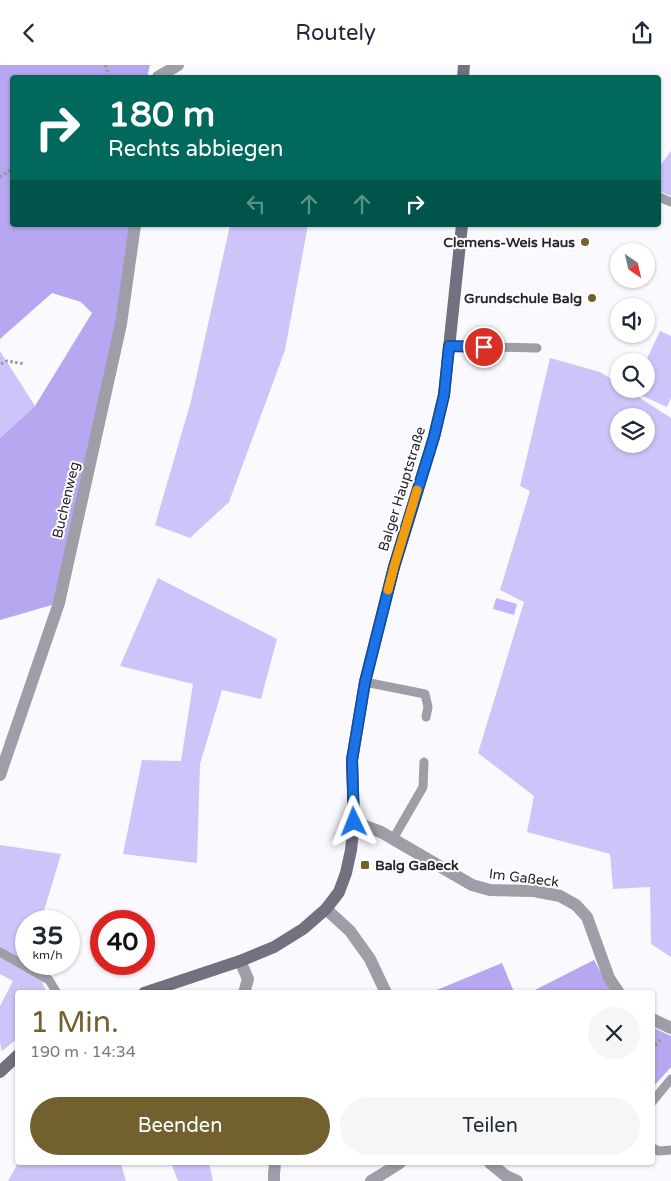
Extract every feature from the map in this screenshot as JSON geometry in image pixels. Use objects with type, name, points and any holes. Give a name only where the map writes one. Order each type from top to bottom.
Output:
[{"type":"street","points":[[160,75],[178,65]]},
{"type":"street","name":"Buchenweg","points":[[0,775],[59,603],[121,324],[135,227]]},
{"type":"street","name":"Balger Hauptstraße","points":[[153,990],[240,961],[274,947],[303,929],[326,909],[339,892],[346,873],[351,850],[354,822],[352,760],[365,682],[394,567],[434,437],[444,395],[462,227]]},
{"type":"street","name":"Im Gaßeck","points":[[354,822],[381,832],[472,885],[490,890],[534,891],[560,896],[576,905],[587,917],[609,978],[617,990]]},
{"type":"street","points":[[326,909],[350,931],[370,959],[385,990]]},
{"type":"street","points":[[240,961],[248,979],[245,990]]},
{"type":"street","points":[[655,1020],[671,1028]]},
{"type":"street","points":[[0,1072],[15,1058]]},
{"type":"street","points":[[274,1181],[276,1165]]},
{"type":"street","points":[[372,1181],[397,1165]]},
{"type":"street","points":[[492,1165],[506,1176],[517,1181]]},
{"type":"lane","points":[[449,346],[537,348]]},
{"type":"lane","points":[[365,682],[425,694],[428,707],[426,717]]},
{"type":"lane","points":[[393,839],[422,787],[424,762]]},
{"type":"lane","points":[[0,952],[49,980],[55,990]]},
{"type":"lane","points":[[655,1098],[671,1079]]},
{"type":"lane","points":[[655,1149],[659,1151],[671,1150]]},
{"type":"path","points":[[1,364],[7,361],[25,364]]},
{"type":"shaded area","points":[[0,65],[150,65],[148,75],[10,75],[10,227],[133,227],[129,266],[59,603],[0,620],[0,438],[35,406],[92,313],[81,302],[52,293],[0,339]]},
{"type":"shaded area","points":[[671,151],[671,196],[661,192],[661,164]]},
{"type":"shaded area","points":[[230,227],[308,227],[285,350],[229,502],[190,538],[155,525],[191,401]]},
{"type":"shaded area","points":[[660,331],[671,336],[671,398],[667,407],[647,398],[655,398],[655,353],[650,353]]},
{"type":"shaded area","points":[[0,351],[35,406],[0,438]]},
{"type":"shaded area","points":[[550,358],[600,372],[610,378],[610,398],[640,398],[671,418],[671,957],[651,944],[650,887],[613,889],[610,854],[527,832],[534,796],[478,753],[524,602],[500,590],[530,491],[520,486]]},
{"type":"shaded area","points":[[158,578],[277,639],[261,699],[222,690],[200,764],[197,863],[123,854],[142,760],[181,761],[193,684],[120,666]]},
{"type":"shaded area","points":[[496,598],[517,604],[514,615],[493,609]]},
{"type":"shaded area","points":[[0,845],[61,854],[44,910],[15,910],[15,975],[38,975],[46,990],[15,990],[15,1041],[2,1051],[0,1043],[0,1006],[13,981],[0,974]]},
{"type":"shaded area","points":[[594,960],[610,990],[535,990]]},
{"type":"shaded area","points":[[502,963],[513,990],[437,990]]},
{"type":"shaded area","points":[[655,1028],[671,1036],[671,1067],[655,1085]]},
{"type":"shaded area","points":[[17,1165],[121,1165],[126,1181],[8,1181]]},
{"type":"shaded area","points":[[172,1165],[209,1165],[213,1181],[178,1181]]},
{"type":"slow traffic","points":[[388,590],[417,490]]},
{"type":"place","name":"Clemens-Weis Haus","points":[[585,242]]},
{"type":"place","name":"Grundschule Balg","points":[[592,298]]},
{"type":"place","name":"Balg Gaßeck","points":[[365,865]]},
{"type":"route","points":[[354,822],[352,760],[365,682],[394,567],[434,437],[444,395],[449,346],[484,347]]}]
